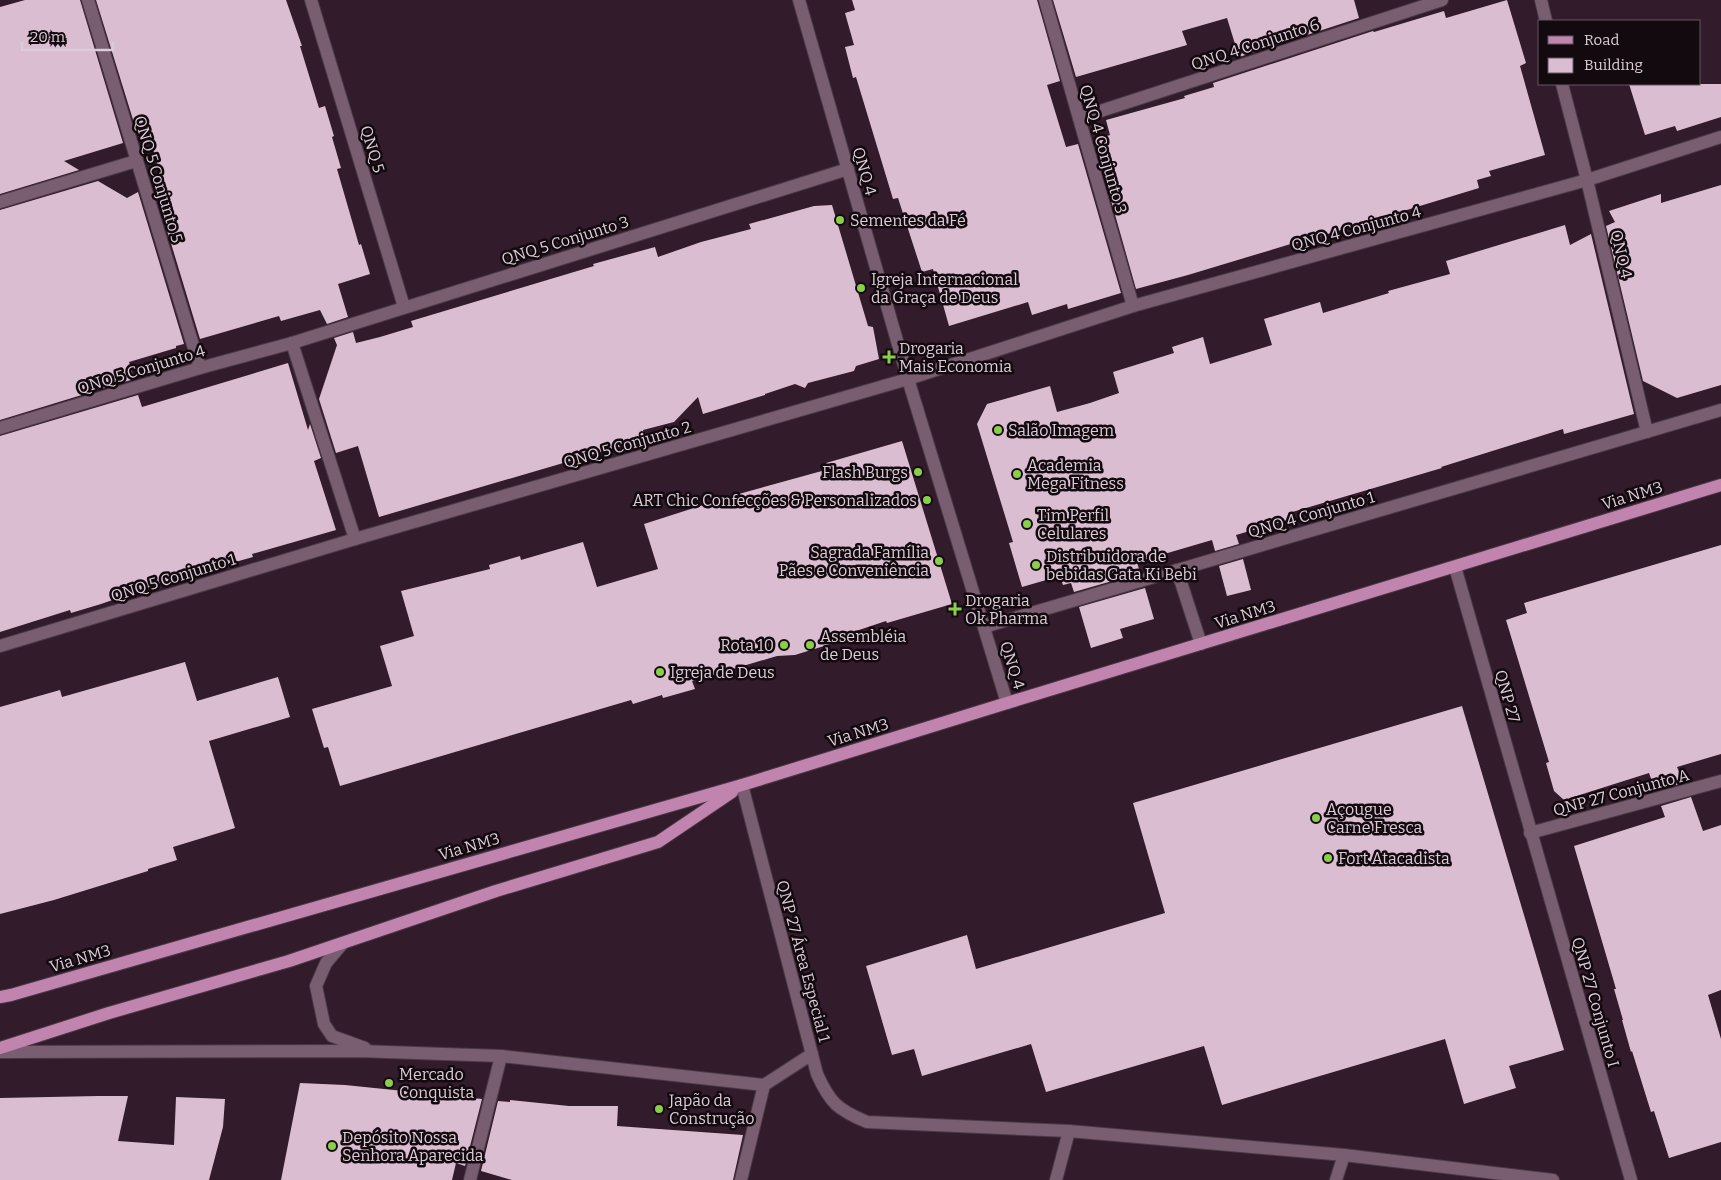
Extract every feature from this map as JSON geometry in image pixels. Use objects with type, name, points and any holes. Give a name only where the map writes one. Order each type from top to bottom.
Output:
[{"type":"main road","name":"Via NM3","points":[[0,997],[742,785],[1721,485]]},
{"type":"main road","points":[[0,1048],[109,1013],[289,961],[496,891],[658,842],[742,785]]},
{"type":"street","name":"QNQ 5 Conjunto 5","points":[[88,0],[200,368]]},
{"type":"street","name":"QNQ 5","points":[[312,0],[404,307]]},
{"type":"street","name":"QNQ 4","points":[[799,0],[908,379],[1007,703]]},
{"type":"street","name":"QNQ 4 Conjunto 3","points":[[1045,0],[1132,306]]},
{"type":"street","name":"QNQ 4 Conjunto 6","points":[[1079,118],[1442,0]]},
{"type":"street","points":[[1541,0],[1546,20]]},
{"type":"street","name":"QNQ 4","points":[[1562,85],[1588,180],[1647,432]]},
{"type":"street","name":"QNQ 4 Conjunto 4","points":[[1132,306],[1588,180],[1721,137]]},
{"type":"street","points":[[0,202],[136,161]]},
{"type":"street","name":"QNQ 5 Conjunto 3","points":[[292,342],[848,169]]},
{"type":"street","points":[[908,379],[1132,306]]},
{"type":"street","points":[[292,342],[355,539]]},
{"type":"street","name":"QNQ 5 Conjunto 4","points":[[0,428],[292,342]]},
{"type":"street","name":"QNQ 5 Conjunto 2","points":[[355,539],[908,379]]},
{"type":"street","name":"QNQ 4 Conjunto 1","points":[[984,627],[1721,410]]},
{"type":"street","name":"QNQ 5 Conjunto 1","points":[[0,646],[355,539]]},
{"type":"street","name":"QNP 27","points":[[1455,567],[1530,833]]},
{"type":"street","points":[[1177,570],[1201,644]]},
{"type":"street","name":"QNP 27 Conjunto A","points":[[1530,833],[1721,781]]},
{"type":"street","name":"QNP 27 Área Especial 1","points":[[742,785],[817,1074],[822,1085],[838,1108],[867,1122],[1069,1131]]},
{"type":"street","name":"QNP 27 Conjunto I","points":[[1530,833],[1631,1180]]},
{"type":"street","points":[[343,943],[326,962],[316,986],[324,1024],[332,1036],[377,1052]]},
{"type":"street","points":[[0,1052],[377,1052],[501,1056],[764,1085],[812,1054]]},
{"type":"street","points":[[470,1180],[501,1056]]},
{"type":"street","points":[[741,1180],[764,1085]]},
{"type":"street","points":[[1056,1180],[1069,1131],[1344,1155],[1553,1180]]},
{"type":"street","points":[[1336,1180],[1344,1155]]},
{"type":"building","points":[[25,0],[80,0],[123,143],[64,161],[79,170],[0,194],[0,7]]},
{"type":"building","points":[[96,0],[286,0],[302,46],[300,46],[319,108],[325,106],[341,168],[337,169],[359,245],[361,244],[370,274],[338,284],[348,317],[327,324],[320,310],[281,321],[279,316],[200,339],[153,184],[162,180],[149,135],[139,139]]},
{"type":"building","points":[[852,0],[1037,0],[1060,81],[1047,85],[1066,147],[1078,144],[1121,293],[1068,309],[1067,304],[1032,315],[1028,302],[949,326],[933,269],[922,272],[898,198],[893,199],[856,77],[853,78],[845,47],[854,45],[845,13],[855,10]]},
{"type":"building","points":[[1053,0],[1354,0],[1359,18],[1239,57],[1227,18],[1182,31],[1187,45],[1076,77]]},
{"type":"building","points":[[1507,0],[1526,63],[1520,66],[1545,155],[1489,171],[1491,176],[1477,180],[1479,188],[1295,244],[1136,289],[1094,140],[1110,135],[1106,120],[1185,98],[1184,96],[1214,87],[1213,83],[1373,31],[1444,11],[1446,18]]},
{"type":"building","points":[[1721,84],[1721,117],[1677,131],[1675,126],[1645,135],[1629,85]]},
{"type":"building","points":[[98,181],[127,198],[138,192],[184,344],[129,362],[134,379],[0,420],[0,210]]},
{"type":"building","points":[[1721,185],[1721,385],[1677,398],[1643,381],[1606,226],[1615,222],[1609,211],[1661,194],[1661,203]]},
{"type":"building","points":[[832,205],[868,326],[873,327],[879,359],[856,366],[854,371],[808,383],[805,388],[795,384],[703,414],[698,397],[674,422],[643,430],[645,439],[379,517],[358,446],[336,453],[319,399],[337,345],[334,338],[353,332],[356,343],[380,337],[413,327],[411,321],[594,266],[593,264],[655,247],[658,257],[701,242],[751,229],[749,224],[814,206]]},
{"type":"building","points":[[1565,225],[1570,245],[1591,234],[1634,414],[1564,434],[1563,429],[1442,468],[1289,513],[1291,519],[1236,535],[1239,544],[1215,551],[1212,540],[1137,562],[1140,573],[1074,592],[1071,583],[1063,585],[1060,576],[1022,587],[1009,543],[1013,542],[977,424],[987,404],[1050,386],[1057,412],[1090,403],[1119,393],[1113,372],[1174,353],[1172,347],[1203,337],[1210,364],[1272,345],[1264,319],[1320,302],[1323,313],[1389,293],[1388,291],[1450,274],[1446,261]]},
{"type":"building","points":[[288,363],[308,430],[310,424],[321,458],[314,461],[336,530],[252,554],[253,557],[161,583],[101,604],[71,613],[70,610],[0,632],[0,436],[138,395],[142,407]]},
{"type":"building","points":[[902,441],[952,604],[887,623],[886,621],[838,637],[837,642],[795,655],[777,656],[692,681],[695,689],[663,698],[662,695],[633,704],[631,700],[340,786],[328,747],[324,748],[312,709],[392,686],[380,646],[414,636],[401,591],[490,569],[489,565],[520,556],[521,560],[583,542],[597,587],[658,569],[644,524],[728,497],[829,469],[826,463]]},
{"type":"building","points":[[1721,545],[1721,754],[1677,767],[1684,783],[1655,790],[1649,773],[1564,800],[1554,791],[1546,763],[1549,762],[1506,620],[1527,613],[1524,603]]},
{"type":"building","points":[[1243,559],[1251,590],[1227,596],[1219,566]]},
{"type":"building","points":[[1145,588],[1154,619],[1120,629],[1123,638],[1091,648],[1079,607]]},
{"type":"building","points":[[185,662],[197,701],[278,677],[290,717],[209,741],[235,828],[173,847],[177,860],[148,869],[148,871],[54,900],[0,914],[0,707],[60,690],[62,697]]},
{"type":"building","name":"Fort Atacadista","points":[[1462,706],[1564,1050],[1509,1066],[1516,1088],[1464,1104],[1445,1039],[1222,1105],[1204,1046],[1046,1092],[1031,1044],[922,1076],[914,1049],[892,1055],[866,966],[967,935],[976,969],[1165,913],[1133,803]]},
{"type":"building","points":[[1691,797],[1703,831],[1721,825],[1721,990],[1708,995],[1721,1039],[1721,1142],[1669,1158],[1654,1111],[1651,1112],[1631,1052],[1614,989],[1616,989],[1574,846],[1665,817],[1661,806]]},
{"type":"building","points":[[300,1083],[345,1085],[482,1099],[465,1166],[456,1163],[452,1180],[281,1180]]},
{"type":"building","points":[[128,1096],[118,1141],[174,1145],[176,1097],[225,1099],[223,1127],[209,1180],[0,1180],[0,1098]]},
{"type":"building","points":[[510,1100],[569,1106],[618,1106],[617,1126],[743,1135],[733,1180],[512,1180],[481,1171],[498,1101],[510,1102]]},
{"type":"place","name":"Sementes da Fé","points":[[840,220]]},
{"type":"place","name":"Igreja Internacional da Graça de Deus","points":[[861,288]]},
{"type":"place","name":"Drogaria Mais Economia","points":[[889,357]]},
{"type":"place","name":"Salão Imagem","points":[[998,430]]},
{"type":"place","name":"Flash Burgs","points":[[918,472]]},
{"type":"place","name":"Academia Mega Fitness","points":[[1017,474]]},
{"type":"place","name":"ART Chic Confecções & Personalizados","points":[[927,500]]},
{"type":"place","name":"Tim Perfil Celulares","points":[[1027,524]]},
{"type":"place","name":"Sagrada Família Pães e Conveniência","points":[[939,561]]},
{"type":"place","name":"Distribuidora de bebidas Gata Ki Bebi","points":[[1036,565]]},
{"type":"place","name":"Drogaria Ok Pharma","points":[[955,609]]},
{"type":"place","name":"Rota 10","points":[[784,645]]},
{"type":"place","name":"Assembléia de Deus","points":[[810,645]]},
{"type":"place","name":"Igreja de Deus","points":[[660,672]]},
{"type":"place","name":"Açougue Carne Fresca","points":[[1316,818]]},
{"type":"place","name":"Fort Atacadista","points":[[1328,858]]},
{"type":"place","name":"Mercado Conquista","points":[[389,1083]]},
{"type":"place","name":"Japão da Construção","points":[[659,1109]]},
{"type":"place","name":"Depósito Nossa Senhora Aparecida","points":[[332,1146]]}]
